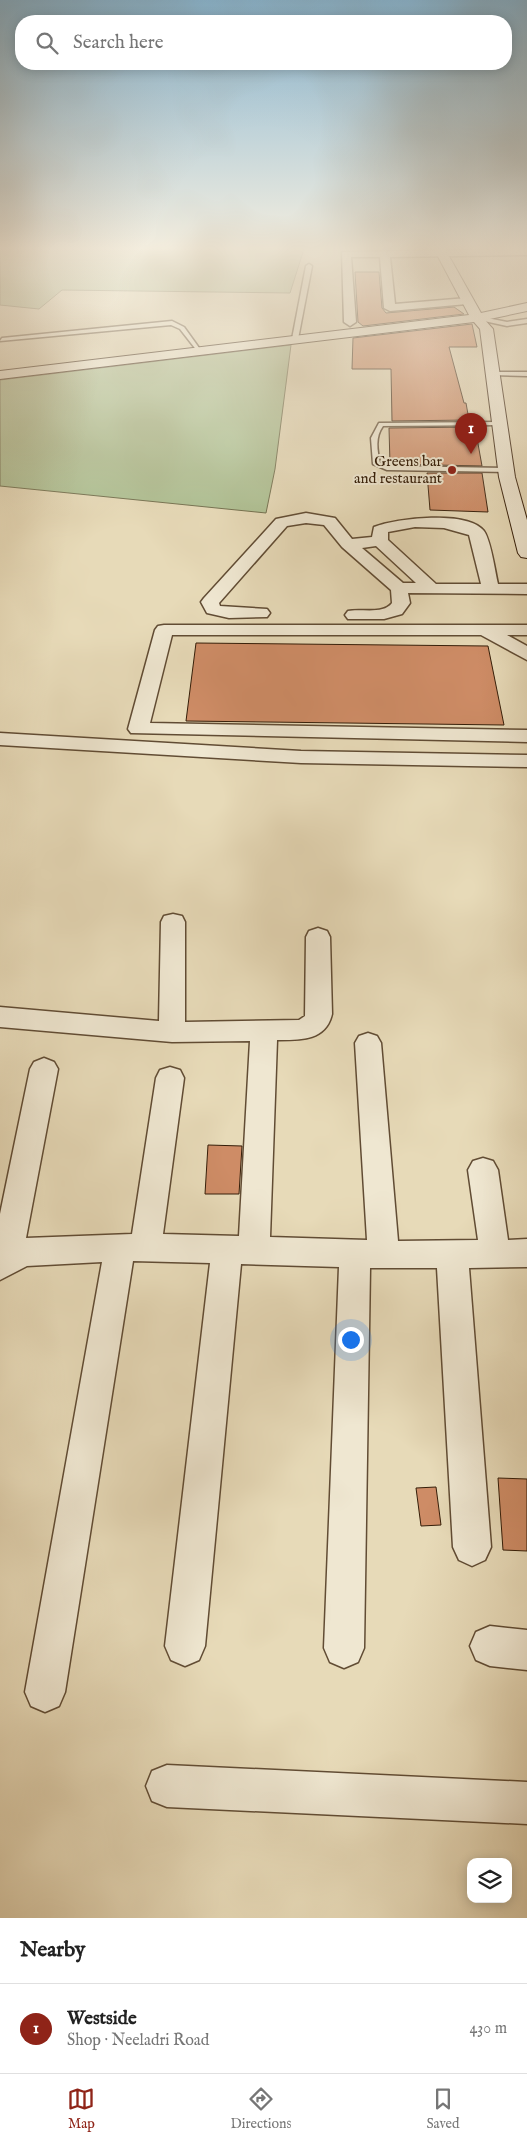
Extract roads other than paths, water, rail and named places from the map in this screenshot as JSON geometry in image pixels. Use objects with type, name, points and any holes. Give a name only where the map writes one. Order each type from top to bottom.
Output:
[{"type":"main road","points":[[0,375],[306,339]]},
{"type":"main road","points":[[487,339],[507,473],[523,523],[527,553]]},
{"type":"main road","points":[[507,473],[527,477]]},
{"type":"street","points":[[399,588],[401,603],[396,610],[378,615],[229,613],[213,609],[210,602],[282,522],[306,518],[329,521],[348,544],[399,588],[432,589],[527,577]]},
{"type":"street","points":[[432,589],[380,541],[380,530],[388,525],[455,524],[470,527],[477,533],[490,583]]},
{"type":"street","points":[[348,544],[380,541]]},
{"type":"street","points":[[490,583],[527,589]]},
{"type":"street","points":[[527,630],[164,630],[138,729],[527,736]]},
{"type":"street","points":[[483,630],[527,654]]},
{"type":"street","points":[[0,739],[301,757],[527,761]]},
{"type":"street","points":[[172,922],[172,1032]]},
{"type":"street","points":[[0,1017],[172,1032],[294,1031],[309,1027],[316,1022],[319,1014],[318,937]]},
{"type":"street","points":[[185,1646],[240,1250],[264,1032]]},
{"type":"street","points":[[344,1648],[369,1253],[368,1043]]},
{"type":"street","points":[[3,1263],[44,1069]]},
{"type":"street","points":[[45,1692],[133,1248],[170,1078]]},
{"type":"street","points":[[483,1170],[495,1253]]},
{"type":"street","points":[[3,1263],[25,1252],[133,1248],[369,1253],[527,1253]]},
{"type":"street","points":[[452,1254],[472,1547]]},
{"type":"street","points":[[168,1786],[527,1803]]},
{"type":"lane","points":[[2,340],[17,339]]},
{"type":"lane","points":[[190,339],[200,351]]},
{"type":"lane","points":[[492,373],[527,374]]},
{"type":"lane","points":[[499,424],[380,424],[374,434],[374,456],[377,464],[387,468],[507,473]]},
{"type":"place","name":"Westside","points":[[471,454]]},
{"type":"place","name":"Greens bar and restaurant","points":[[452,470]]}]
